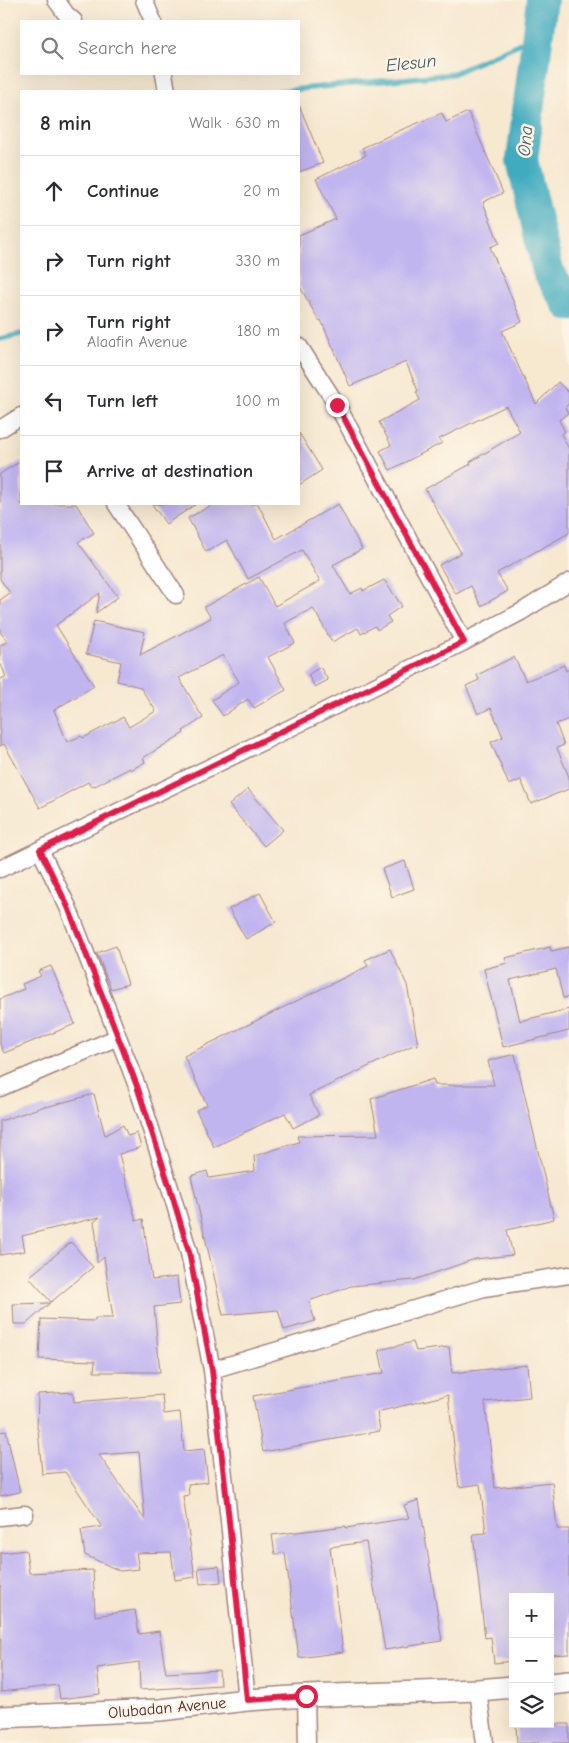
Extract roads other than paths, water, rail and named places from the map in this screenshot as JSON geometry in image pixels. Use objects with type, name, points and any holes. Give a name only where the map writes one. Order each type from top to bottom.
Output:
[{"type":"street","points":[[56,0],[73,20]]},
{"type":"street","points":[[144,0],[153,20]]},
{"type":"street","points":[[164,75],[167,90]]},
{"type":"street","points":[[300,348],[337,405],[464,642]]},
{"type":"street","points":[[0,429],[20,417]]},
{"type":"street","points":[[117,505],[176,595]]},
{"type":"street","points":[[0,870],[464,642],[521,612],[569,582]]},
{"type":"street","points":[[40,850],[68,907],[140,1094],[189,1252],[212,1370],[247,1700]]},
{"type":"street","points":[[0,1088],[118,1037]]},
{"type":"street","points":[[212,1370],[484,1288],[569,1275]]},
{"type":"street","points":[[0,1517],[25,1514]]},
{"type":"street","points":[[554,1684],[569,1682]]},
{"type":"street","name":"Olubadan Avenue","points":[[0,1717],[160,1710],[247,1700],[306,1696],[509,1687]]},
{"type":"street","points":[[478,1690],[485,1743]]},
{"type":"street","points":[[306,1696],[307,1743]]},
{"type":"waterway","name":"Ona","points":[[542,0],[522,160],[548,271],[569,305]]},
{"type":"waterway","name":"Elesun","points":[[290,90],[452,74],[538,35]]},
{"type":"waterway","name":"Elesun","points":[[0,339],[20,334]]}]
